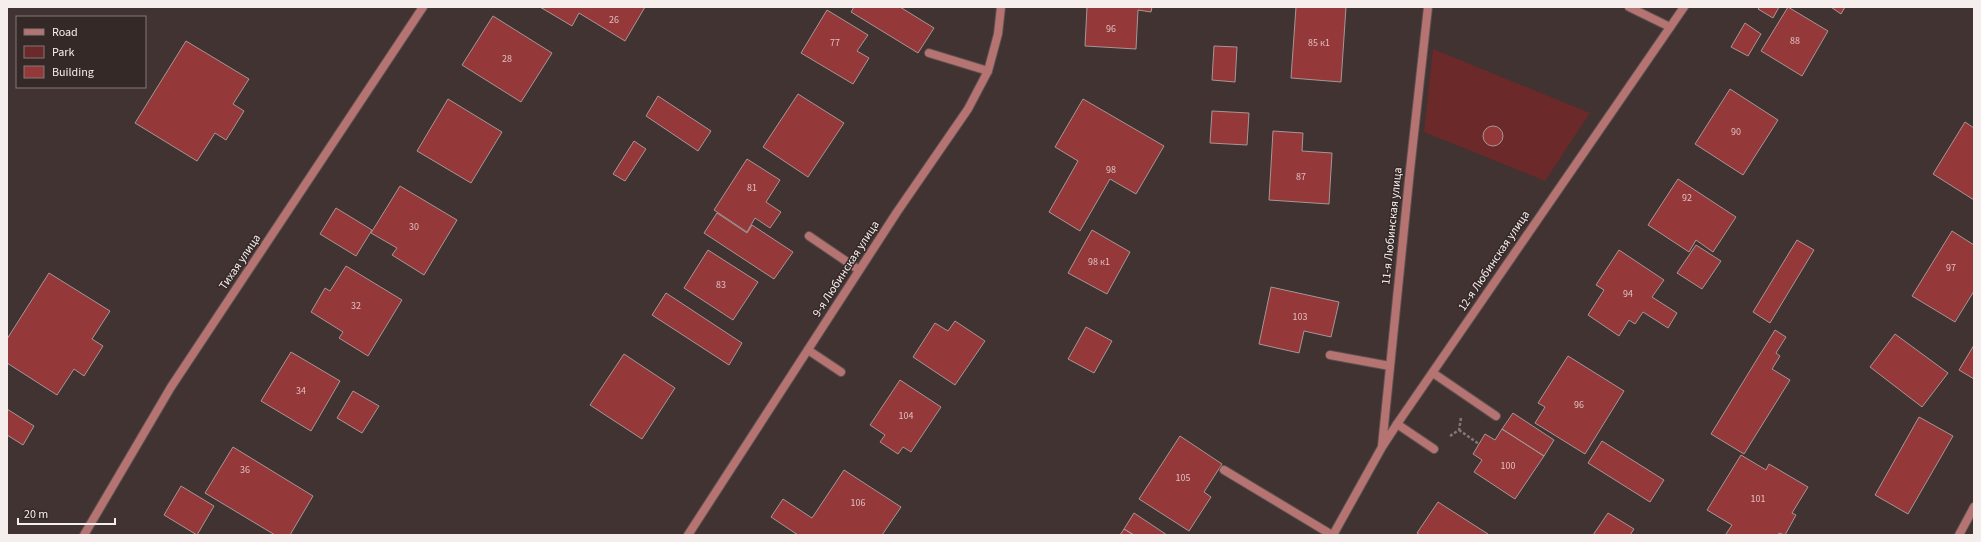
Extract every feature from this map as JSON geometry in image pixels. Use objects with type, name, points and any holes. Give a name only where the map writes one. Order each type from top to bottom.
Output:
[{"type":"street","name":"Тихая улица","points":[[84,535],[171,387],[423,7]]},
{"type":"street","name":"9-я Любинская улица","points":[[688,535],[859,270],[968,109],[988,71],[998,34],[1002,7]]},
{"type":"street","name":"11-я Любинская улица","points":[[1382,447],[1428,7]]},
{"type":"street","points":[[1629,7],[1670,27]]},
{"type":"street","name":"12-я Любинская улица","points":[[1333,535],[1382,447],[1397,424],[1684,7]]},
{"type":"street","points":[[929,53],[988,71]]},
{"type":"street","points":[[809,236],[859,270]]},
{"type":"street","points":[[808,350],[841,372]]},
{"type":"street","points":[[1330,355],[1390,366]]},
{"type":"street","points":[[1432,373],[1496,416]]},
{"type":"street","points":[[1397,424],[1434,449]]},
{"type":"street","points":[[1224,470],[1333,535]]},
{"type":"street","points":[[1959,535],[1974,508]]},
{"type":"path","points":[[1459,430],[1479,444]]},
{"type":"green space","points":[[1433,49],[1590,113],[1545,181],[1424,132]]},
{"type":"building","points":[[540,7],[645,7],[625,41],[579,13],[572,26]]},
{"type":"building","points":[[854,7],[900,7],[934,28],[918,53],[851,12]]},
{"type":"building","points":[[1087,7],[1152,7],[1151,12],[1138,10],[1136,49],[1085,46]]},
{"type":"building","points":[[1296,7],[1346,7],[1341,82],[1291,78]]},
{"type":"building","points":[[1760,7],[1779,7],[1773,18],[1758,9]]},
{"type":"building","points":[[1788,7],[1828,31],[1802,76],[1761,51]]},
{"type":"building","points":[[1831,7],[1845,7],[1841,14]]},
{"type":"building","points":[[827,10],[868,35],[857,51],[869,58],[853,84],[801,53]]},
{"type":"building","points":[[493,16],[552,53],[521,102],[462,65]]},
{"type":"building","points":[[1745,23],[1761,34],[1748,56],[1731,47]]},
{"type":"building","points":[[186,41],[249,79],[233,104],[244,111],[226,140],[215,133],[197,161],[135,123]]},
{"type":"building","points":[[1214,46],[1237,47],[1235,82],[1212,80]]},
{"type":"building","points":[[1730,89],[1778,120],[1743,175],[1695,144]]},
{"type":"building","points":[[798,94],[844,123],[808,177],[763,147]]},
{"type":"building","points":[[658,96],[711,131],[698,151],[646,116]]},
{"type":"building","points":[[448,99],[502,132],[471,183],[417,151]]},
{"type":"building","points":[[1083,99],[1164,146],[1136,194],[1110,179],[1080,231],[1049,212],[1078,161],[1055,147]]},
{"type":"building","points":[[1212,111],[1249,113],[1247,145],[1210,143]]},
{"type":"building","points":[[1965,122],[1974,128],[1974,200],[1933,174]]},
{"type":"building","points":[[1489,126],[1497,126],[1503,132],[1503,140],[1497,146],[1489,146],[1483,140],[1483,132]]},
{"type":"building","points":[[1273,131],[1303,133],[1302,151],[1332,153],[1329,204],[1269,200]]},
{"type":"building","points":[[634,141],[646,149],[625,181],[613,174]]},
{"type":"building","points":[[747,159],[780,180],[766,202],[781,212],[770,228],[755,218],[747,232],[714,210]]},
{"type":"building","points":[[1678,179],[1736,217],[1713,252],[1696,240],[1689,252],[1648,225]]},
{"type":"building","points":[[400,186],[457,220],[424,275],[392,255],[397,248],[371,233]]},
{"type":"building","points":[[336,208],[372,230],[356,256],[320,234]]},
{"type":"building","points":[[717,213],[747,233],[752,225],[793,252],[774,279],[704,233]]},
{"type":"building","points":[[1092,230],[1130,252],[1107,294],[1068,273]]},
{"type":"building","points":[[1952,231],[1974,245],[1974,291],[1955,322],[1912,296]]},
{"type":"building","points":[[1797,240],[1814,250],[1770,323],[1753,312]]},
{"type":"building","points":[[1696,245],[1721,261],[1702,289],[1677,273]]},
{"type":"building","points":[[708,250],[758,282],[733,320],[684,288]]},
{"type":"building","points":[[1619,250],[1664,280],[1652,297],[1677,313],[1668,328],[1643,312],[1635,324],[1629,320],[1619,336],[1588,315],[1604,290],[1596,285]]},
{"type":"building","points":[[346,266],[402,300],[368,356],[339,338],[343,332],[311,312],[325,288],[330,291]]},
{"type":"building","points":[[49,273],[110,311],[92,339],[103,346],[84,376],[74,369],[57,395],[7,363],[7,339]]},
{"type":"building","points":[[1271,287],[1339,302],[1331,337],[1304,331],[1299,353],[1259,344]]},
{"type":"building","points":[[666,293],[742,343],[729,365],[652,315]]},
{"type":"building","points":[[955,321],[985,341],[955,385],[913,357],[935,323],[948,331]]},
{"type":"building","points":[[1086,327],[1112,341],[1094,373],[1068,359]]},
{"type":"building","points":[[1775,330],[1786,337],[1776,353],[1780,356],[1772,369],[1790,380],[1744,454],[1711,434]]},
{"type":"building","points":[[1895,334],[1948,373],[1922,407],[1870,367]]},
{"type":"building","points":[[1974,345],[1974,379],[1959,370]]},
{"type":"building","points":[[291,352],[340,381],[311,431],[261,401]]},
{"type":"building","points":[[624,354],[675,388],[642,439],[590,405]]},
{"type":"building","points":[[1568,356],[1624,391],[1585,454],[1535,423],[1545,407],[1538,403]]},
{"type":"building","points":[[900,380],[941,407],[911,452],[903,447],[898,454],[880,442],[885,435],[870,425]]},
{"type":"building","points":[[353,391],[379,406],[362,433],[337,418]]},
{"type":"building","points":[[7,409],[34,426],[23,445],[7,435]]},
{"type":"building","points":[[1513,413],[1554,440],[1544,456],[1502,429]]},
{"type":"building","points":[[1919,417],[1953,436],[1908,514],[1875,495]]},
{"type":"building","points":[[1502,429],[1544,456],[1515,499],[1474,472],[1482,460],[1473,454],[1485,434],[1495,440]]},
{"type":"building","points":[[1180,436],[1222,464],[1204,492],[1211,497],[1189,531],[1139,499]]},
{"type":"building","points":[[1602,441],[1664,480],[1650,502],[1588,463]]},
{"type":"building","points":[[233,447],[313,496],[290,535],[275,535],[205,493]]},
{"type":"building","points":[[1741,455],[1766,470],[1769,464],[1808,487],[1792,513],[1796,515],[1785,535],[1779,533],[1778,535],[1728,535],[1726,534],[1732,525],[1707,510]]},
{"type":"building","points":[[844,470],[901,507],[882,535],[798,535],[771,517],[783,499],[812,518]]},
{"type":"building","points":[[181,486],[214,506],[197,535],[164,515]]},
{"type":"building","points":[[1438,502],[1488,534],[1420,535],[1417,533]]},
{"type":"building","points":[[1134,513],[1167,535],[1134,535],[1124,529]]},
{"type":"building","points":[[1608,513],[1634,529],[1630,535],[1593,535]]},
{"type":"building","points":[[1124,529],[1134,535],[1120,535]]}]
